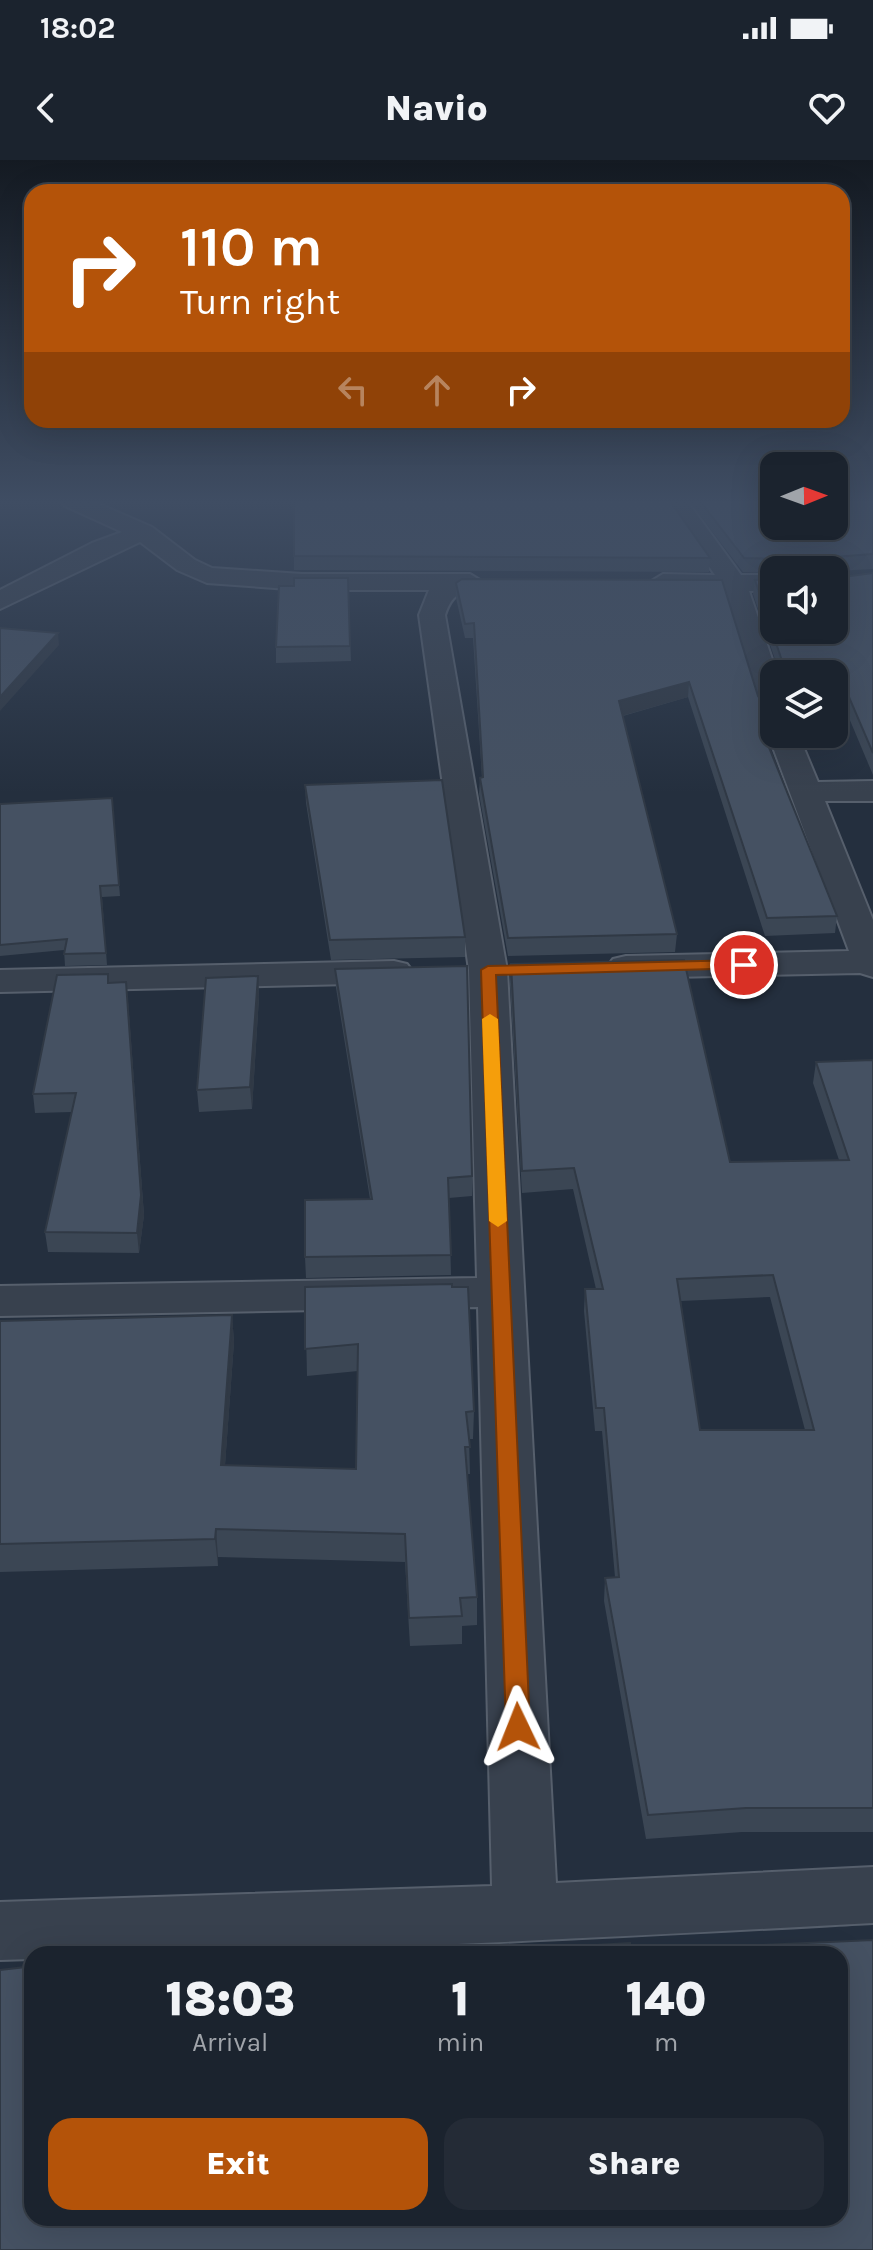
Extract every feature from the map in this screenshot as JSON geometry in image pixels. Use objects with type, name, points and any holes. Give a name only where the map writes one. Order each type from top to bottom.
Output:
[{"type":"street","points":[[437,599],[432,615],[473,971],[501,1292],[525,1913]]},
{"type":"street","points":[[738,599],[760,667]]},
{"type":"street","points":[[584,968],[872,963],[789,748]]},
{"type":"street","points":[[806,792],[873,791]]},
{"type":"street","points":[[0,981],[473,971]]},
{"type":"street","points":[[0,1301],[501,1292]]},
{"type":"street","points":[[0,1931],[525,1913],[873,1895]]},
{"type":"building","points":[[278,599],[349,599],[350,646],[276,647]]},
{"type":"building","points":[[459,599],[728,599],[760,699],[760,748],[769,748],[837,916],[767,918],[689,682],[619,701],[677,934],[508,938],[480,778],[483,777],[474,623],[465,624]]},
{"type":"building","points":[[848,599],[873,599],[873,753],[848,695],[848,660],[781,658],[776,644],[848,644]]},
{"type":"building","points":[[0,628],[58,633],[0,697]]},
{"type":"building","points":[[442,780],[465,937],[330,940],[305,785]]},
{"type":"building","points":[[112,798],[119,885],[100,886],[106,953],[64,954],[67,939],[0,945],[0,804]]},
{"type":"building","points":[[684,960],[730,1162],[849,1160],[816,1062],[873,1060],[873,1808],[746,1808],[648,1815],[605,1578],[619,1577],[604,1408],[596,1408],[585,1289],[603,1289],[574,1168],[522,1171],[511,964]],"holes":[[[773,1275],[814,1430],[700,1430],[677,1279]]]},
{"type":"building","points":[[467,966],[472,1176],[448,1178],[451,1255],[305,1257],[305,1200],[372,1199],[335,969]]},
{"type":"building","points":[[108,974],[108,983],[126,982],[141,1195],[137,1233],[45,1232],[76,1093],[33,1094],[57,975]]},
{"type":"building","points":[[258,976],[250,1087],[197,1090],[206,978]]},
{"type":"building","points":[[452,1284],[452,1287],[468,1287],[474,1411],[466,1412],[470,1447],[465,1447],[477,1597],[460,1598],[462,1616],[409,1618],[405,1534],[216,1529],[215,1539],[0,1544],[0,1321],[232,1315],[221,1465],[356,1469],[358,1344],[305,1349],[305,1287]]},
{"type":"building","points":[[873,1940],[873,2250],[0,2250],[0,1970],[24,1967],[24,2226],[848,2226],[848,1946],[741,1946]]},
{"type":"building","points":[[630,1943],[630,1946],[578,1946]]},
{"type":"slow traffic","points":[[490,1019],[498,1221]]},
{"type":"route","points":[[518,1727],[488,970],[744,965]]}]
